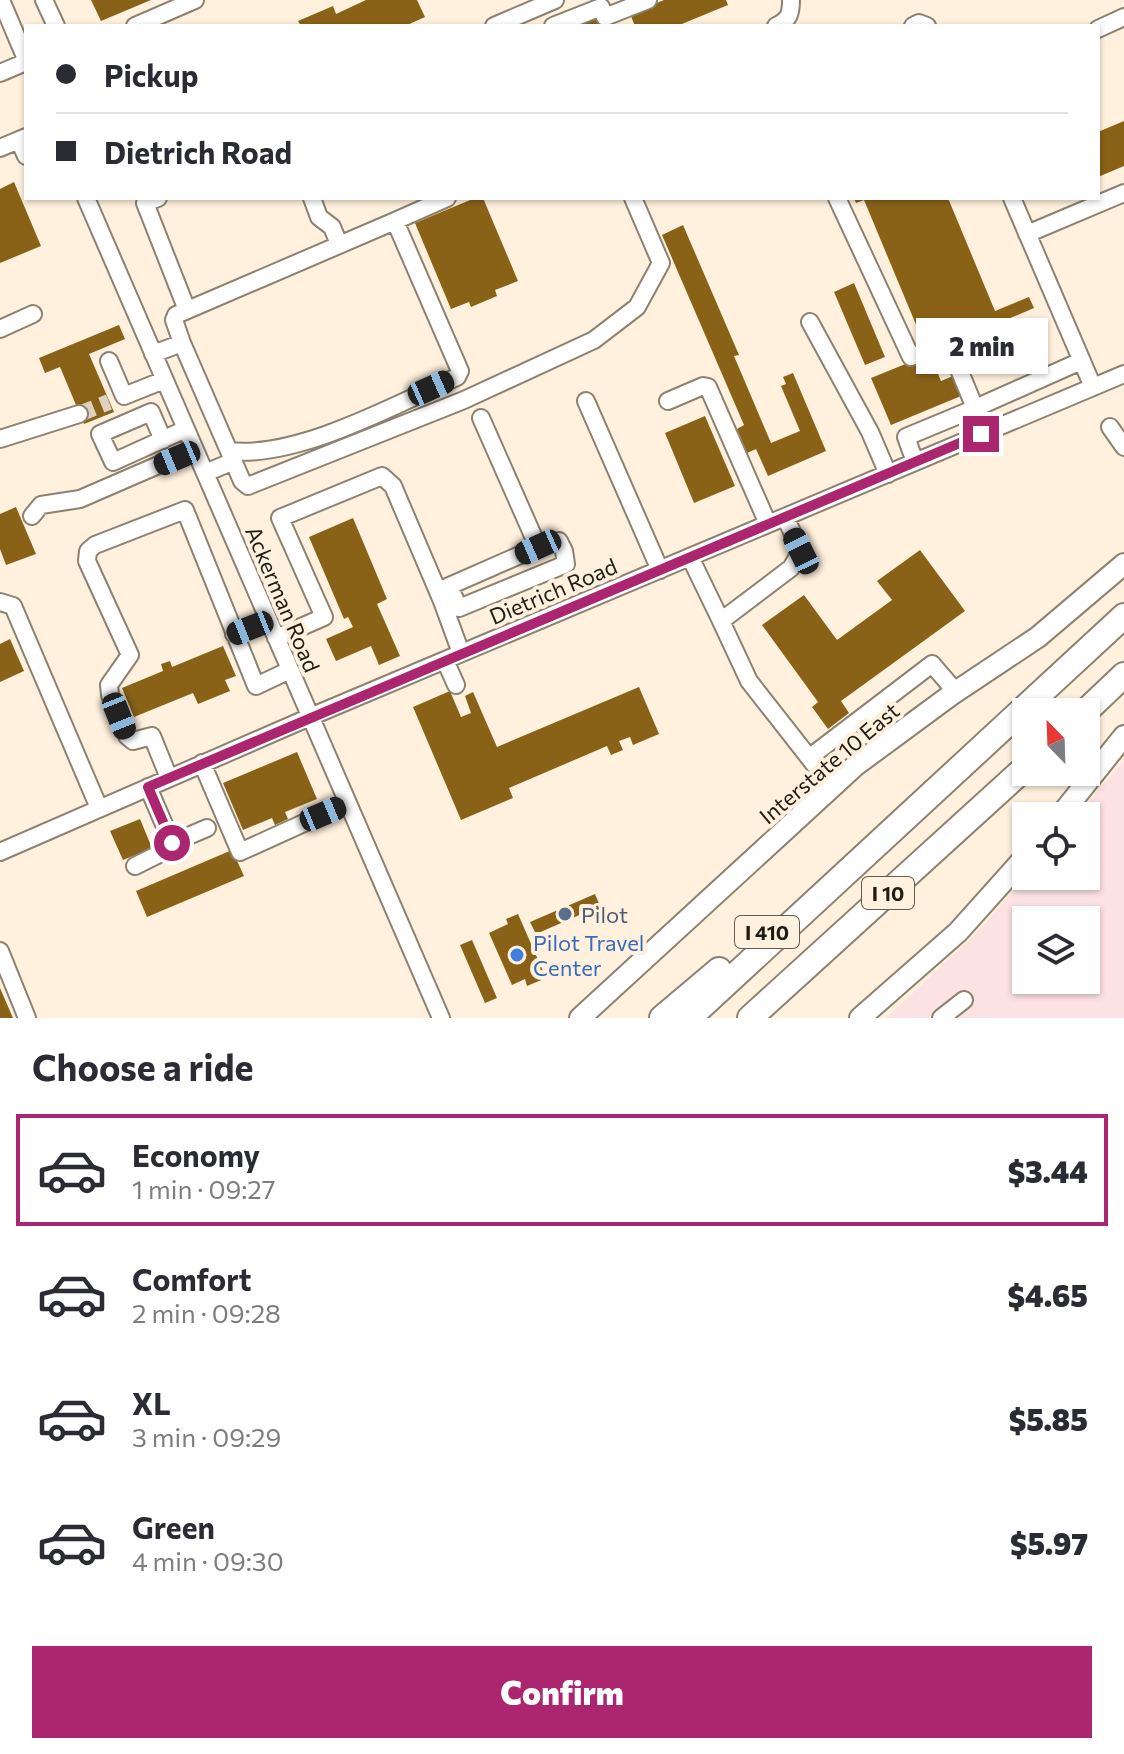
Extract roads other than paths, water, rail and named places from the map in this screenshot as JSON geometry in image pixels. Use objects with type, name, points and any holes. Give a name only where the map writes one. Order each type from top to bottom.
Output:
[{"type":"highway","points":[[986,744],[1124,604]]},
{"type":"highway","name":"I 10","points":[[689,1018],[1124,616]]},
{"type":"highway","points":[[1100,698],[1124,675]]},
{"type":"highway","name":"I 10","points":[[750,1018],[1012,780]]},
{"type":"highway","name":"I 410","points":[[662,1018],[874,847]]},
{"type":"highway","points":[[757,1018],[774,996]]},
{"type":"main road","name":"Interstate 10 East","points":[[580,1018],[856,765],[1038,637],[1124,564]]},
{"type":"main road","points":[[1071,802],[1124,736]]},
{"type":"main road","points":[[860,1018],[958,932],[1012,872]]},
{"type":"street","points":[[1,0],[24,56]]},
{"type":"street","points":[[44,0],[55,24]]},
{"type":"street","points":[[140,24],[195,0]]},
{"type":"street","points":[[558,24],[601,7],[605,17],[648,0]]},
{"type":"street","points":[[779,24],[791,12],[791,0]]},
{"type":"street","points":[[498,24],[544,2]]},
{"type":"street","points":[[1100,28],[1124,17]]},
{"type":"street","points":[[0,73],[24,62]]},
{"type":"street","points":[[0,148],[24,144]]},
{"type":"street","points":[[1027,234],[1124,193]]},
{"type":"street","name":"Ackerman Road","points":[[88,200],[193,450],[441,1018]]},
{"type":"street","points":[[153,200],[145,203],[187,310]]},
{"type":"street","points":[[313,200],[319,217],[332,227],[339,244]]},
{"type":"street","points":[[442,200],[174,317],[182,343],[231,456],[242,481],[248,486],[464,400],[594,340],[637,307],[661,263],[634,200]]},
{"type":"street","points":[[838,200],[911,357],[948,343],[981,434]]},
{"type":"street","points":[[1013,200],[1093,387]]},
{"type":"street","points":[[205,473],[231,456],[285,448],[380,412],[459,374],[395,221]]},
{"type":"street","points":[[0,329],[33,314]]},
{"type":"street","points":[[810,322],[870,432],[888,474]]},
{"type":"street","points":[[153,354],[182,343]]},
{"type":"street","points":[[109,361],[117,399],[164,380]]},
{"type":"street","points":[[915,462],[906,437],[1081,361]]},
{"type":"street","name":"Dietrich Road","points":[[0,852],[453,656],[1124,374]]},
{"type":"street","points":[[668,401],[703,386],[708,387],[768,524]]},
{"type":"street","points":[[586,401],[660,570]]},
{"type":"street","points":[[0,439],[79,414]]},
{"type":"street","points":[[481,418],[538,547]]},
{"type":"street","points":[[1110,427],[1124,447]]},
{"type":"street","points":[[163,440],[186,429]]},
{"type":"street","points":[[32,516],[41,505],[80,499],[193,450]]},
{"type":"street","points":[[276,638],[324,617],[280,518],[382,476],[393,486],[443,588],[459,608],[566,564],[564,551],[559,541],[538,547],[443,588]]},
{"type":"street","points":[[169,778],[152,736],[133,741],[127,736],[110,695],[109,685],[130,655],[87,561],[88,551],[95,545],[185,510],[256,686],[290,670]]},
{"type":"street","points":[[721,621],[791,568],[801,551],[785,517]]},
{"type":"street","points":[[690,557],[749,681],[832,787]]},
{"type":"street","points":[[443,588],[456,685]]},
{"type":"street","points":[[0,602],[13,606],[99,808]]},
{"type":"street","points":[[234,634],[268,620]]},
{"type":"street","points":[[810,757],[932,664],[956,692]]},
{"type":"street","points":[[202,763],[240,852],[348,803]]},
{"type":"street","points":[[148,787],[172,843]]},
{"type":"street","points":[[135,866],[165,851],[172,843],[207,828]]},
{"type":"street","points":[[0,951],[27,1018]]},
{"type":"street","points":[[941,1018],[964,1000]]},
{"type":"tunnel","points":[[79,414],[109,402]]},
{"type":"place","name":"Pilot","points":[[565,914]]},
{"type":"place","name":"Pilot Travel Center","points":[[517,955]]}]
